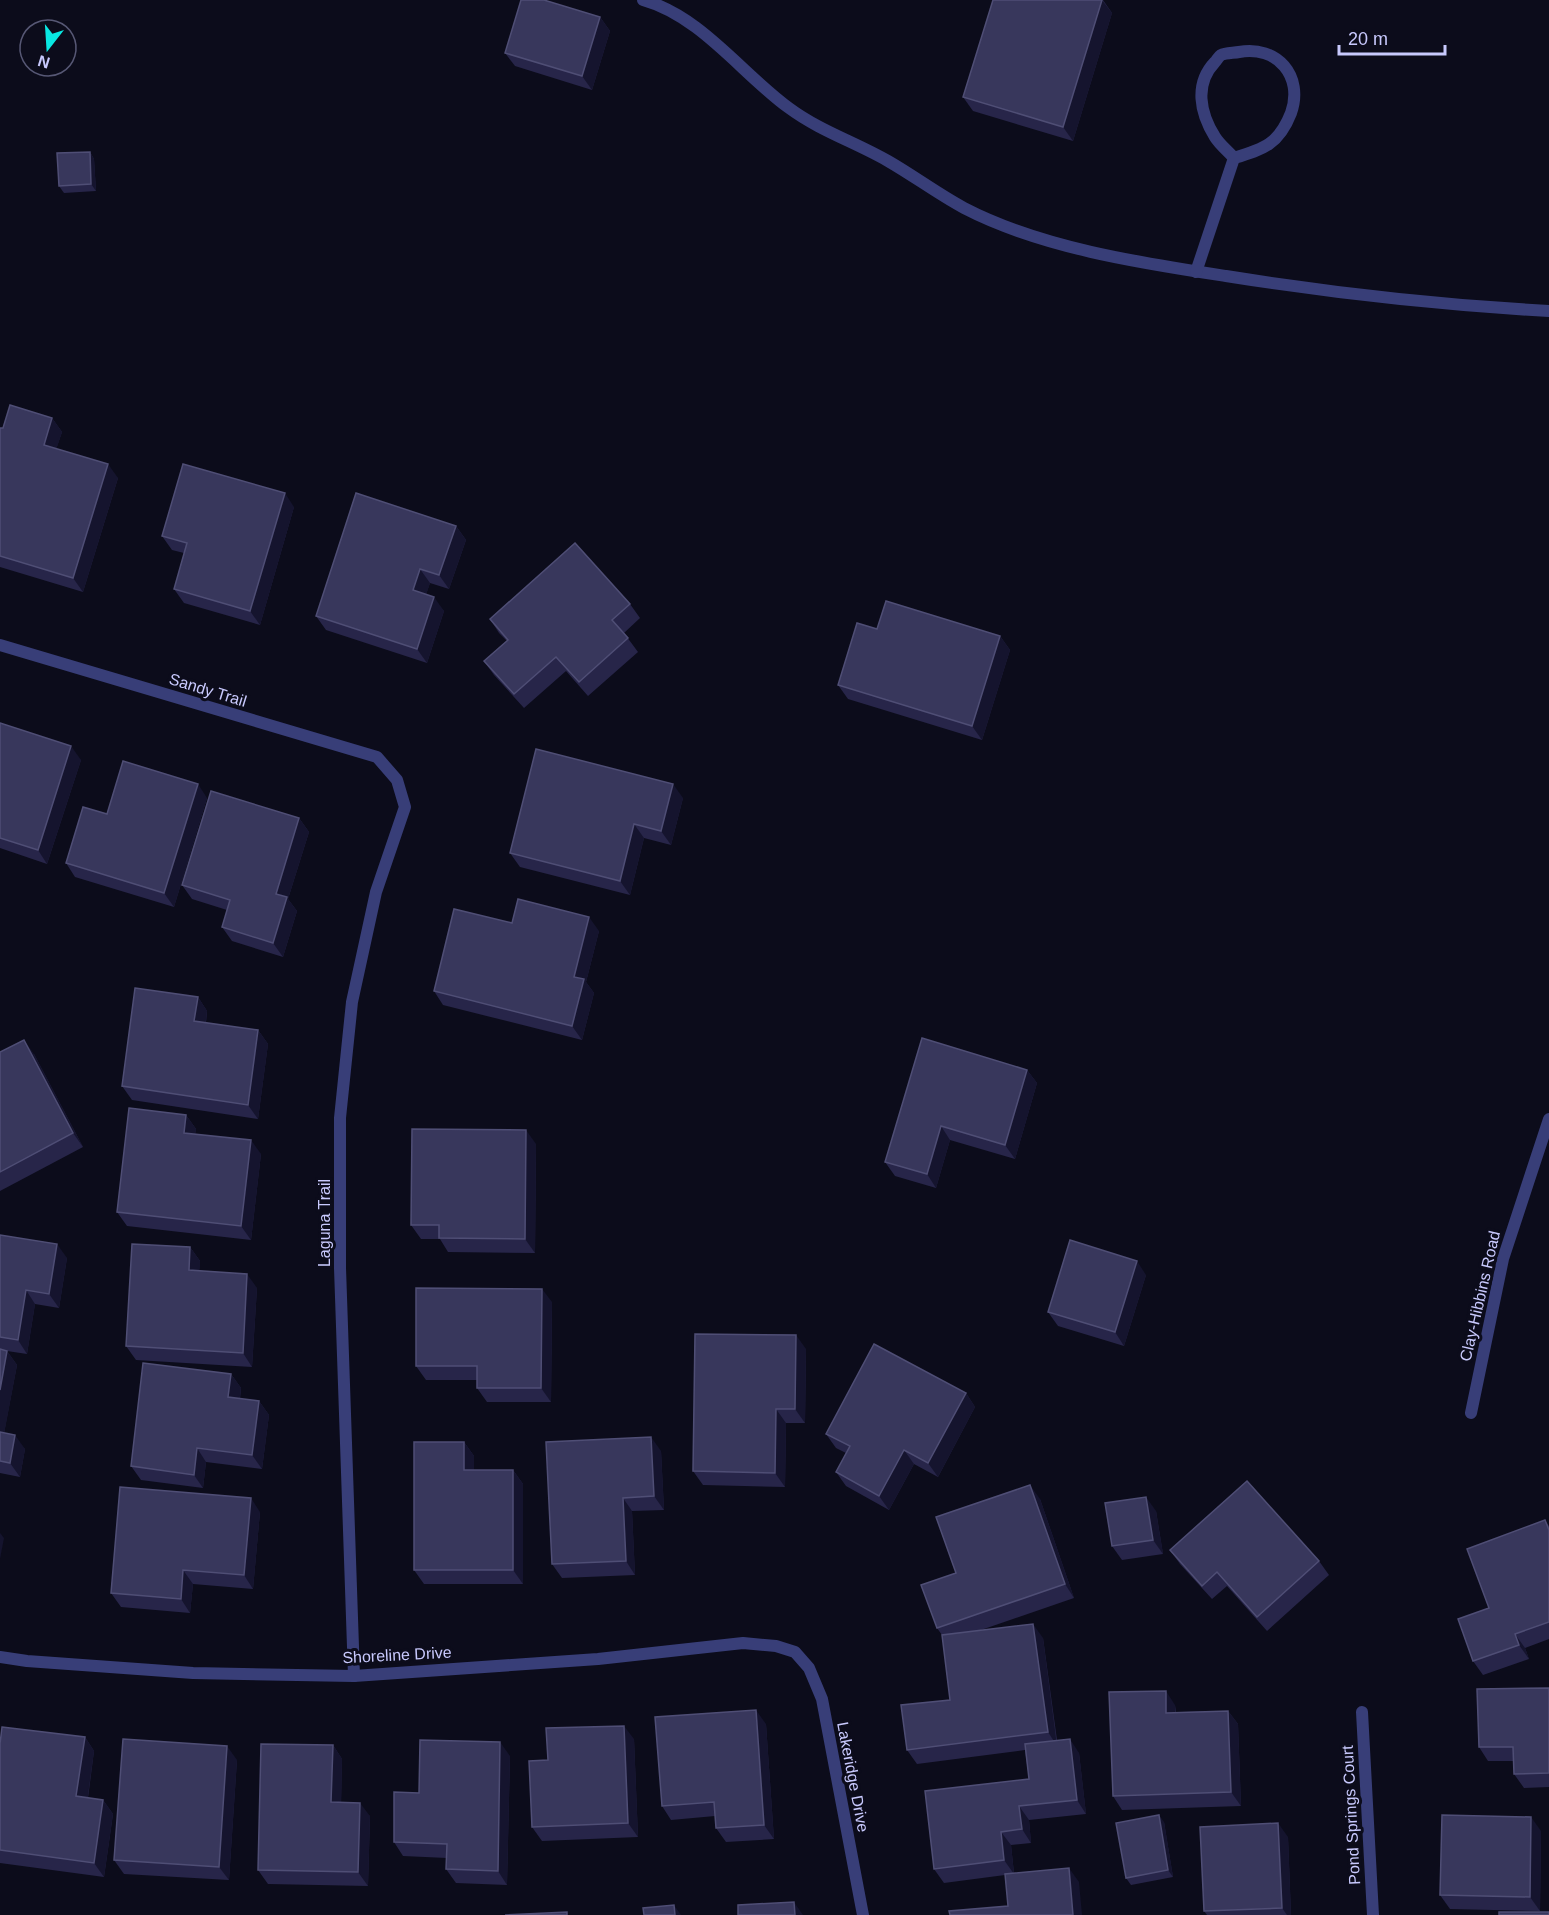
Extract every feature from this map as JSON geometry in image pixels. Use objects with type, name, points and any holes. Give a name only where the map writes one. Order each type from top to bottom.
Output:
[{"type":"street","points":[[643,0],[676,15],[741,66],[787,107],[810,123],[886,160],[965,208],[1018,230],[1077,248],[1196,272],[1330,292],[1549,311]]},
{"type":"street","points":[[1251,50],[1278,58],[1292,76],[1295,101],[1285,129],[1263,149],[1234,158],[1216,138],[1203,109],[1200,90],[1206,71],[1221,55],[1251,50]]},
{"type":"street","points":[[1196,272],[1234,158]]},
{"type":"street","name":"Sandy Trail","points":[[0,645],[377,757],[398,780]]},
{"type":"street","name":"Laguna Trail","points":[[354,1676],[340,1268],[340,1119],[352,1002],[376,892],[405,807],[398,780]]},
{"type":"street","name":"Clay-Hibbins Road","points":[[1471,1413],[1503,1259],[1549,1119]]},
{"type":"street","name":"Shoreline Drive","points":[[0,1657],[193,1673],[354,1676],[598,1659],[743,1643],[776,1646],[795,1652]]},
{"type":"street","name":"Lakeridge Drive","points":[[795,1652],[809,1668],[822,1699],[863,1915]]},
{"type":"street","name":"Pond Springs Court","points":[[1362,1712],[1373,1915]]},
{"type":"building","points":[[521,0],[544,0],[600,17],[582,76],[505,53]]},
{"type":"building","points":[[993,0],[1102,0],[1063,127],[963,97]]},
{"type":"building","points":[[90,152],[91,184],[59,186],[57,153]]},
{"type":"building","points":[[10,405],[52,418],[44,445],[108,464],[73,578],[0,556],[0,428],[3,428]]},
{"type":"building","points":[[183,464],[285,493],[250,611],[174,589],[187,543],[162,536]]},
{"type":"building","points":[[356,493],[456,526],[439,575],[420,569],[413,590],[434,597],[417,649],[316,616]]},
{"type":"building","points":[[575,543],[630,604],[612,620],[628,638],[579,682],[556,657],[514,694],[484,661],[508,640],[490,619]]},
{"type":"building","points":[[886,601],[1000,636],[972,726],[838,685],[857,623],[877,629]]},
{"type":"building","points":[[0,723],[71,746],[38,850],[0,838]]},
{"type":"building","points":[[536,749],[673,784],[661,831],[634,824],[620,881],[510,853]]},
{"type":"building","points":[[123,761],[198,784],[164,893],[66,863],[83,807],[107,814]]},
{"type":"building","points":[[211,791],[299,818],[276,894],[287,897],[273,943],[222,927],[230,900],[182,885]]},
{"type":"building","points":[[518,899],[589,917],[574,977],[584,979],[572,1026],[434,991],[454,909],[512,923]]},
{"type":"building","points":[[135,988],[198,997],[194,1021],[258,1030],[248,1105],[122,1086]]},
{"type":"building","points":[[922,1038],[1027,1070],[1005,1145],[941,1126],[927,1174],[885,1162]]},
{"type":"building","points":[[24,1040],[73,1133],[0,1172],[0,1052]]},
{"type":"building","points":[[129,1108],[186,1115],[184,1133],[251,1140],[241,1226],[117,1212]]},
{"type":"building","points":[[412,1129],[526,1130],[525,1239],[439,1238],[439,1225],[411,1225]]},
{"type":"building","points":[[0,1235],[57,1244],[49,1294],[26,1290],[18,1340],[0,1337]]},
{"type":"building","points":[[1070,1240],[1137,1261],[1115,1332],[1048,1312]]},
{"type":"building","points":[[132,1244],[190,1247],[189,1270],[247,1274],[243,1353],[126,1346]]},
{"type":"building","points":[[416,1288],[542,1289],[541,1388],[477,1388],[477,1366],[416,1366]]},
{"type":"building","points":[[695,1334],[796,1335],[795,1409],[776,1409],[775,1473],[693,1471]]},
{"type":"building","points":[[874,1344],[966,1393],[928,1463],[904,1450],[879,1496],[836,1472],[850,1446],[826,1434]]},
{"type":"building","points":[[0,1349],[7,1351],[0,1390]]},
{"type":"building","points":[[143,1363],[231,1374],[228,1397],[259,1401],[252,1455],[197,1448],[194,1475],[131,1466]]},
{"type":"building","points":[[0,1432],[15,1435],[10,1463],[0,1461]]},
{"type":"building","points":[[651,1437],[654,1496],[623,1498],[626,1561],[552,1564],[546,1442]]},
{"type":"building","points":[[414,1442],[464,1442],[464,1470],[513,1470],[513,1570],[414,1570]]},
{"type":"building","points":[[1247,1481],[1319,1561],[1257,1617],[1217,1572],[1202,1586],[1170,1550]]},
{"type":"building","points":[[1030,1485],[1065,1584],[937,1628],[921,1585],[956,1573],[936,1517]]},
{"type":"building","points":[[120,1487],[251,1498],[244,1575],[183,1570],[181,1599],[111,1593]]},
{"type":"building","points":[[1146,1497],[1153,1540],[1112,1546],[1105,1503]]},
{"type":"building","points":[[1545,1520],[1549,1530],[1549,1622],[1515,1634],[1519,1645],[1473,1661],[1458,1619],[1489,1608],[1467,1549]]},
{"type":"building","points":[[1033,1624],[1048,1732],[907,1750],[901,1705],[950,1700],[942,1635]]},
{"type":"building","points":[[1549,1688],[1549,1773],[1514,1774],[1513,1747],[1479,1747],[1477,1689]]},
{"type":"building","points":[[1166,1691],[1166,1713],[1228,1711],[1231,1792],[1113,1796],[1109,1692]]},
{"type":"building","points":[[756,1710],[764,1825],[716,1828],[714,1802],[662,1806],[655,1717]]},
{"type":"building","points":[[624,1726],[628,1823],[532,1827],[529,1761],[548,1760],[546,1728]]},
{"type":"building","points":[[2,1727],[85,1737],[76,1796],[103,1800],[94,1863],[0,1850]]},
{"type":"building","points":[[123,1739],[227,1746],[219,1867],[114,1860]]},
{"type":"building","points":[[1070,1739],[1077,1800],[1019,1806],[1022,1829],[1001,1832],[1004,1860],[934,1869],[925,1791],[1029,1779],[1025,1744]]},
{"type":"building","points":[[420,1740],[500,1742],[498,1871],[446,1869],[447,1844],[394,1842],[394,1792],[419,1793]]},
{"type":"building","points":[[261,1744],[333,1745],[331,1802],[360,1803],[358,1872],[258,1870]]},
{"type":"building","points":[[1159,1815],[1168,1870],[1126,1878],[1116,1823]]},
{"type":"building","points":[[1442,1815],[1531,1817],[1530,1897],[1440,1895]]},
{"type":"building","points":[[1278,1823],[1282,1908],[1204,1911],[1200,1827]]},
{"type":"building","points":[[1069,1868],[1073,1915],[950,1915],[949,1911],[1008,1906],[1005,1874]]},
{"type":"building","points":[[794,1902],[795,1915],[738,1915],[738,1905]]},
{"type":"building","points":[[674,1905],[675,1915],[644,1915],[643,1908]]},
{"type":"building","points":[[567,1912],[567,1915],[505,1915]]},
{"type":"building","points":[[1499,1912],[1549,1912],[1549,1915],[1499,1915]]}]
